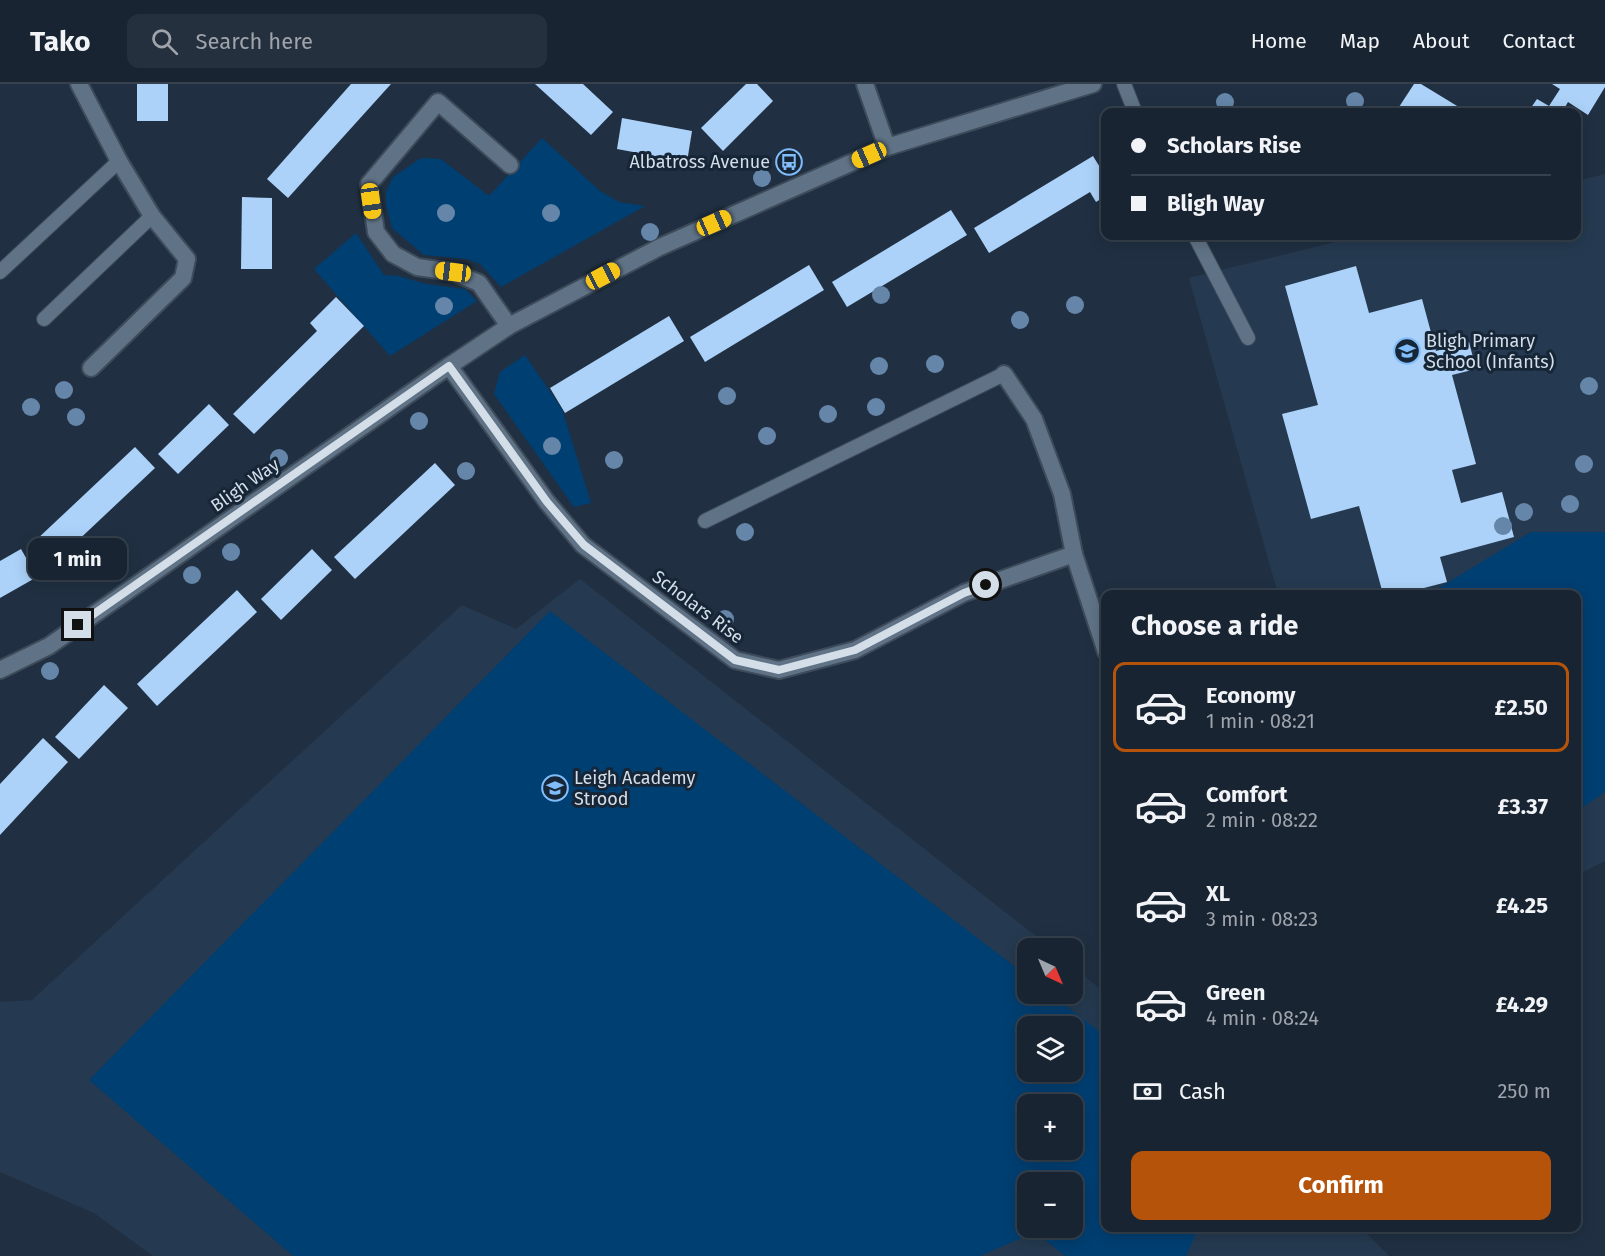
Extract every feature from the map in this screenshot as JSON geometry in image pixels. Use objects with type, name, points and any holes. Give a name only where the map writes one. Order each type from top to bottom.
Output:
[{"type":"street","points":[[79,84],[119,161],[152,216],[187,259],[183,278],[91,368]]},
{"type":"street","points":[[865,84],[887,147]]},
{"type":"street","name":"Bligh Way","points":[[0,670],[49,646],[509,326],[660,247],[887,147],[1093,84]]},
{"type":"street","points":[[509,326],[479,283],[453,272],[417,267],[393,254],[376,232],[369,184],[438,102],[510,165]]},
{"type":"street","name":"Scholars Rise","points":[[449,366],[547,502],[584,545],[735,660],[779,670],[855,650],[964,593],[1074,554]]},
{"type":"street","points":[[1004,374],[1034,419],[1062,494],[1074,554],[1101,637]]},
{"type":"lane","points":[[1124,84],[1133,108]]},
{"type":"lane","points":[[0,272],[119,161]]},
{"type":"lane","points":[[44,319],[152,216]]},
{"type":"lane","points":[[1197,240],[1248,338]]},
{"type":"lane","points":[[705,521],[1004,374]]},
{"type":"shaded area","points":[[542,138],[600,191],[619,202],[645,206],[501,287],[480,264],[467,259],[424,255],[392,228],[386,205],[386,192],[393,177],[421,158],[441,159],[489,196]]},
{"type":"shaded area","name":"Bligh Primary School (Infants)","points":[[1605,174],[1605,861],[1581,873],[1581,590],[1277,590],[1189,278],[1344,240],[1581,240],[1581,180]]},
{"type":"shaded area","points":[[356,233],[384,275],[465,289],[477,301],[390,356],[314,269]]},
{"type":"shaded area","points":[[525,355],[562,409],[591,503],[574,507],[494,394],[500,372]]},
{"type":"shaded area","points":[[1531,532],[1605,532],[1605,792],[1581,808],[1581,590],[1436,590]]},
{"type":"shaded area","name":"Leigh Academy Strood","points":[[580,579],[1038,938],[1017,938],[1017,1004],[1083,1004],[1083,974],[1101,990],[1101,1232],[1365,1232],[1389,1256],[153,1256],[94,1213],[0,1172],[0,1002],[32,1000],[462,605],[516,629]]},
{"type":"shaded area","name":"Leigh Academy Strood","points":[[550,611],[1017,968],[1017,1004],[1063,1004],[1079,1016],[1017,1016],[1017,1082],[1083,1082],[1083,1019],[1101,1033],[1101,1232],[1197,1232],[1186,1256],[1065,1256],[1042,1238],[1083,1238],[1083,1172],[1017,1172],[1017,1238],[1021,1238],[980,1256],[293,1256],[89,1080]]},
{"type":"building","points":[[137,84],[168,84],[168,121],[137,121]]},
{"type":"building","points":[[351,84],[391,84],[288,198],[267,179]]},
{"type":"building","points":[[535,84],[583,84],[613,112],[591,135]]},
{"type":"building","points":[[746,84],[757,84],[773,101],[723,151],[701,128]]},
{"type":"building","points":[[1414,84],[1421,84],[1460,108],[1401,108],[1399,107]]},
{"type":"building","points":[[1552,84],[1605,84],[1588,115],[1581,108],[1568,102],[1565,108],[1531,108],[1537,99],[1549,106],[1560,89]]},
{"type":"building","points":[[622,118],[692,131],[687,162],[617,149]]},
{"type":"building","points":[[1093,156],[1101,169],[1101,199],[1096,202],[1090,192],[989,253],[974,228]]},
{"type":"building","points":[[242,197],[272,198],[272,269],[241,269]]},
{"type":"building","points":[[951,210],[967,235],[847,307],[832,282]]},
{"type":"building","points":[[809,265],[824,290],[705,362],[690,337]]},
{"type":"building","points":[[1356,266],[1369,313],[1422,299],[1436,351],[1469,342],[1476,369],[1452,375],[1476,464],[1452,470],[1461,503],[1502,492],[1514,537],[1440,557],[1447,582],[1416,590],[1382,590],[1359,506],[1311,519],[1282,414],[1318,405],[1285,286]]},
{"type":"building","points":[[336,297],[364,326],[254,434],[233,414],[317,331],[310,323]]},
{"type":"building","points":[[669,316],[684,341],[565,413],[550,388]]},
{"type":"building","points":[[209,404],[229,425],[178,474],[158,454]]},
{"type":"building","points":[[135,447],[155,468],[55,562],[35,541]]},
{"type":"building","points":[[435,463],[455,485],[355,579],[334,557]]},
{"type":"building","points":[[21,549],[37,577],[0,598],[0,561]]},
{"type":"building","points":[[312,549],[332,570],[281,620],[261,599]]},
{"type":"building","points":[[237,590],[257,612],[157,706],[137,684]]},
{"type":"building","points":[[104,685],[128,708],[79,759],[55,737]]},
{"type":"building","points":[[43,738],[68,762],[0,835],[0,784]]},
{"type":"place","name":"Albatross Avenue","points":[[789,162]]},
{"type":"place","name":"Bligh Primary School (Infants)","points":[[1407,351]]},
{"type":"place","name":"Leigh Academy Strood","points":[[555,788]]},
{"type":"route","points":[[78,625],[449,366],[547,502],[584,545],[735,660],[779,670],[855,650],[964,593],[986,585]]}]
